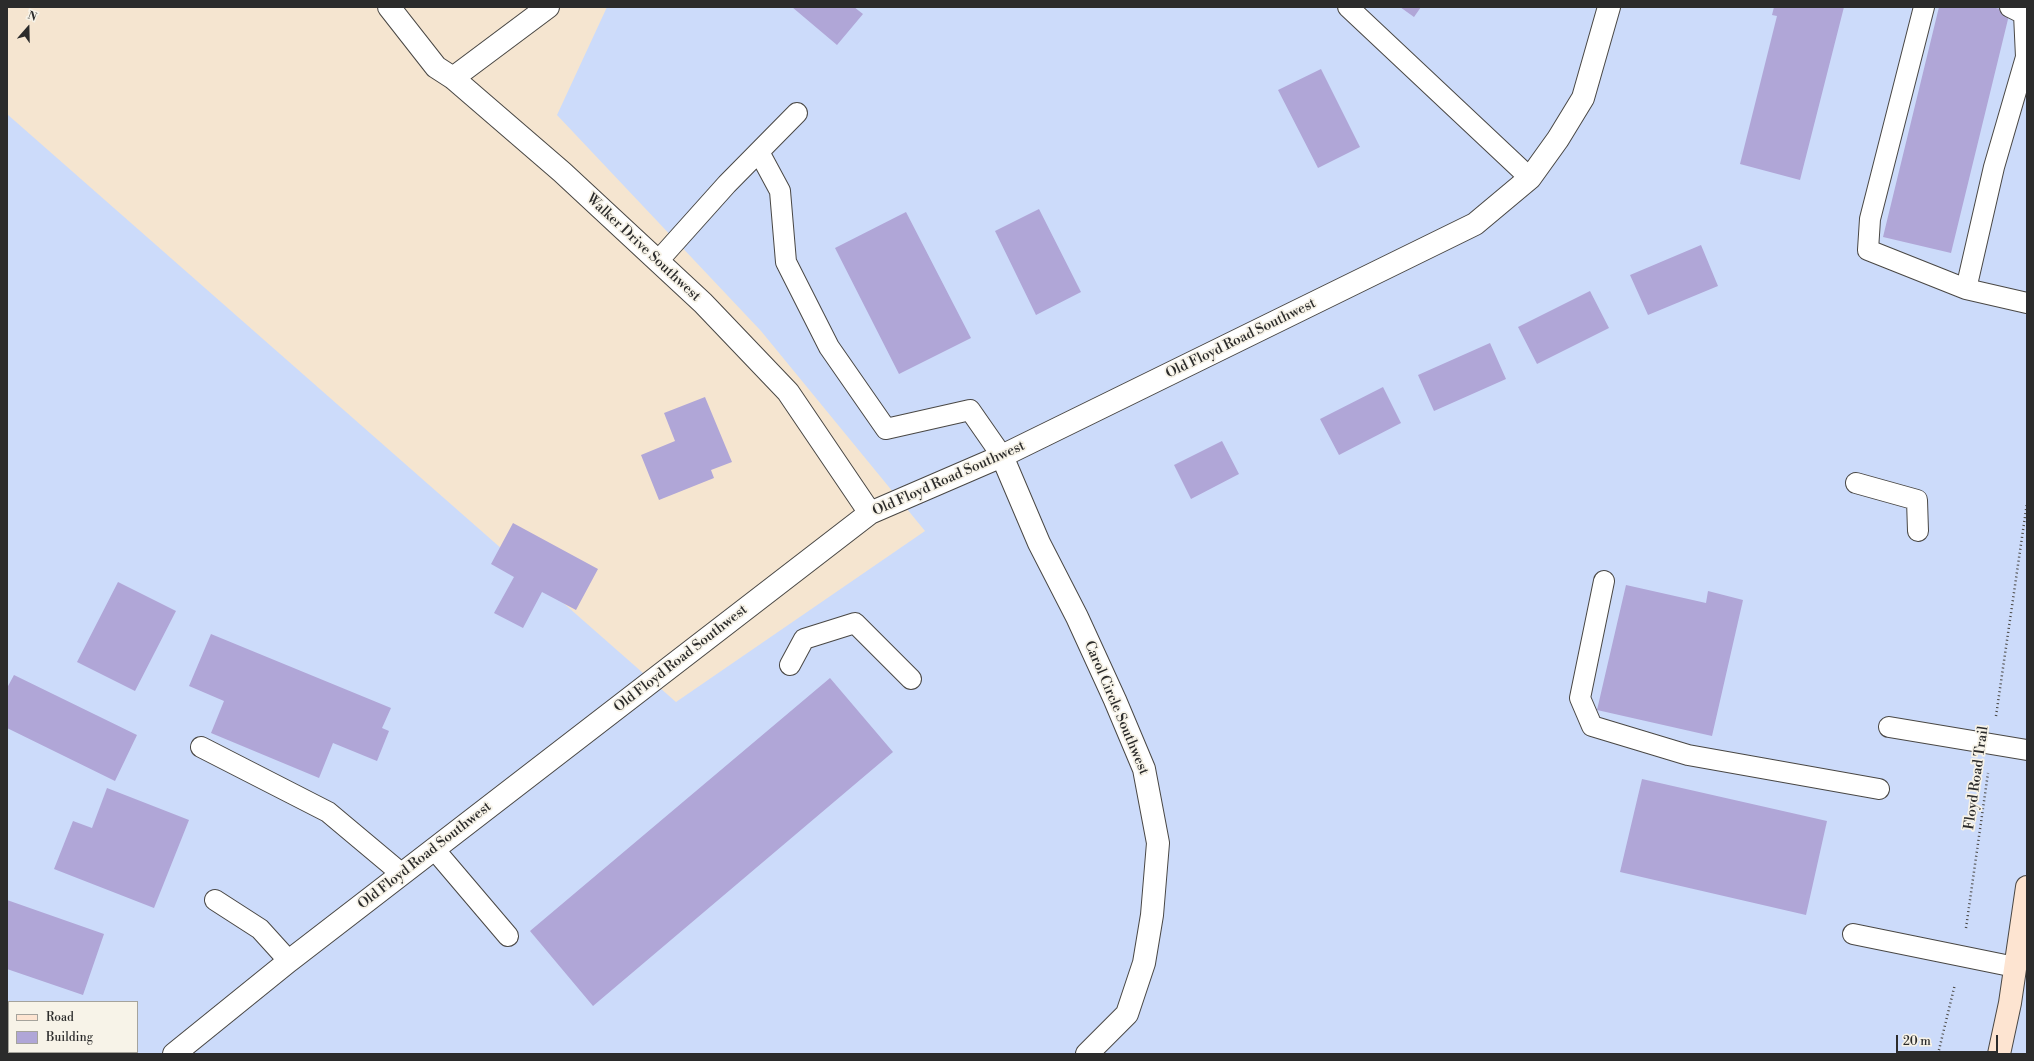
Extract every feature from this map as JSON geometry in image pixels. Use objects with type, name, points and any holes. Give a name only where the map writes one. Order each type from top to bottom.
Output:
[{"type":"main road","points":[[1999,1054],[2015,967],[2027,887]]},
{"type":"street","name":"Walker Drive Southwest","points":[[389,7],[436,68],[453,78],[562,172],[703,303],[788,392],[870,513]]},
{"type":"street","points":[[453,78],[548,7]]},
{"type":"street","name":"Old Floyd Road Southwest","points":[[174,1054],[289,961],[870,513],[1002,456],[1475,224],[1530,178],[1558,139],[1583,98],[1609,7]]},
{"type":"street","name":"Carol Circle Southwest","points":[[1002,456],[1039,544],[1077,617],[1115,700],[1144,769],[1158,843],[1152,915],[1144,963],[1127,1014],[1087,1054]]},
{"type":"lane","points":[[1348,7],[1530,178]]},
{"type":"lane","points":[[1924,7],[1870,218],[1868,250],[1966,289],[2027,303]]},
{"type":"lane","points":[[1966,289],[1994,167],[2026,57],[2024,14],[2010,7]]},
{"type":"lane","points":[[658,261],[726,184],[797,113]]},
{"type":"lane","points":[[759,152],[780,191],[786,262],[829,347],[886,429],[970,410],[1002,456]]},
{"type":"lane","points":[[1856,483],[1917,500],[1918,531]]},
{"type":"lane","points":[[1604,581],[1580,698],[1592,726],[1688,755],[1879,789]]},
{"type":"lane","points":[[790,665],[804,639],[855,623],[911,679]]},
{"type":"lane","points":[[1889,727],[2027,750]]},
{"type":"lane","points":[[201,747],[328,812],[402,874]]},
{"type":"lane","points":[[434,849],[508,936]]},
{"type":"lane","points":[[215,900],[260,930],[289,961]]},
{"type":"lane","points":[[1853,934],[2015,967]]},
{"type":"path","name":"Floyd Road Trail","points":[[1938,1054],[1962,956],[2027,503]]},
{"type":"shaded area","points":[[607,7],[2027,7],[2027,1054],[7,1054],[7,114],[676,702],[925,531],[761,331],[557,115]]},
{"type":"building","points":[[792,7],[854,7],[863,14],[837,45]]},
{"type":"building","points":[[1400,7],[1421,7],[1414,17]]},
{"type":"building","points":[[1774,7],[1844,7],[1800,180],[1740,164],[1777,16],[1772,15]]},
{"type":"building","points":[[1939,7],[1991,7],[2010,11],[1951,253],[1883,237]]},
{"type":"building","points":[[1321,69],[1360,147],[1318,168],[1278,90]]},
{"type":"building","points":[[1039,209],[1081,292],[1036,315],[995,231]]},
{"type":"building","points":[[906,212],[971,338],[899,374],[835,248]]},
{"type":"building","points":[[1701,245],[1718,286],[1648,315],[1630,275]]},
{"type":"building","points":[[1590,291],[1609,328],[1537,364],[1518,327]]},
{"type":"building","points":[[1490,343],[1506,379],[1434,411],[1418,375]]},
{"type":"building","points":[[1383,387],[1401,423],[1339,455],[1320,419]]},
{"type":"building","points":[[705,397],[732,462],[711,470],[714,478],[659,500],[641,455],[675,441],[664,413]]},
{"type":"building","points":[[1222,441],[1239,474],[1191,499],[1174,465]]},
{"type":"building","points":[[513,523],[598,569],[576,610],[542,592],[523,628],[494,613],[514,577],[491,564]]},
{"type":"building","points":[[118,582],[176,611],[135,691],[77,662]]},
{"type":"building","points":[[1626,585],[1706,603],[1708,591],[1743,600],[1712,736],[1597,710]]},
{"type":"building","points":[[211,634],[391,708],[382,728],[389,731],[377,761],[333,743],[319,778],[211,733],[224,701],[189,686]]},
{"type":"building","points":[[14,675],[137,735],[115,781],[7,728],[7,688]]},
{"type":"building","points":[[830,678],[893,752],[593,1006],[530,931]]},
{"type":"building","points":[[1642,779],[1827,821],[1806,915],[1620,872]]},
{"type":"building","points":[[107,788],[189,820],[154,908],[54,869],[73,821],[92,828]]},
{"type":"building","points":[[7,900],[104,934],[83,995],[7,969]]}]
